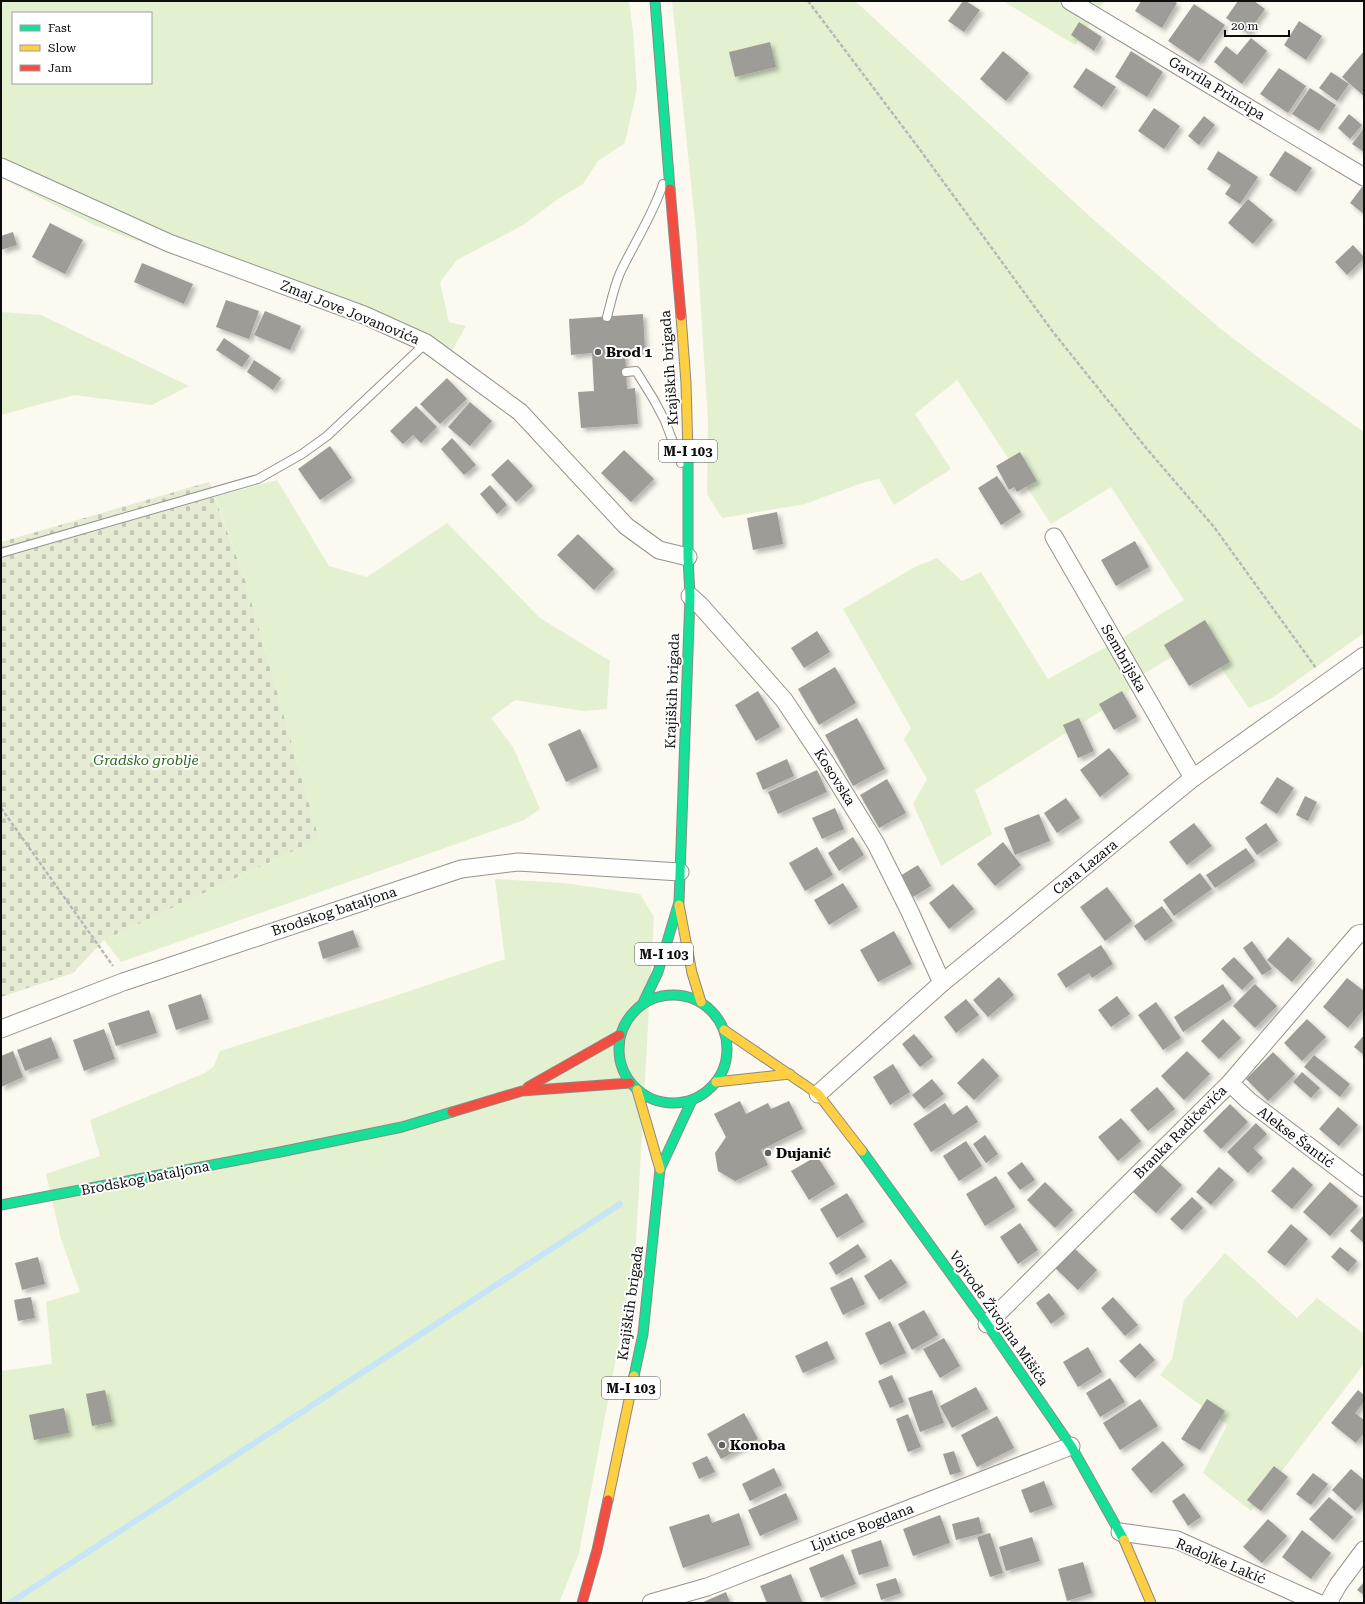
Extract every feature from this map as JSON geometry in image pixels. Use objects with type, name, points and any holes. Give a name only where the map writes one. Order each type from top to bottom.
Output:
[{"type":"main road","name":"Krajiških brigada","points":[[655,1],[686,384],[689,481],[688,557],[690,596],[679,902],[692,973],[701,1002]]},
{"type":"main road","name":"Krajiških brigada","points":[[643,1003],[658,972],[679,902]]},
{"type":"main road","name":"M-I 103","points":[[682,995],[701,1002],[713,1012],[724,1030],[727,1054],[724,1069],[716,1082],[701,1095],[692,1100],[678,1103],[663,1102],[649,1098],[637,1090],[630,1082],[622,1068],[619,1052],[620,1035],[625,1023],[633,1012],[643,1003],[662,996],[682,995]]},
{"type":"main road","name":"Vojvode Živojina Mišića","points":[[724,1030],[818,1094],[844,1126],[987,1324],[1071,1446],[1120,1532],[1150,1603]]},
{"type":"main road","name":"Brodskog bataljona","points":[[522,1091],[620,1035]]},
{"type":"main road","points":[[716,1082],[790,1074]]},
{"type":"main road","name":"Brodskog bataljona","points":[[1,1205],[273,1154],[402,1127],[522,1091],[630,1082]]},
{"type":"main road","name":"Krajiških brigada","points":[[637,1090],[660,1169]]},
{"type":"main road","name":"Krajiških brigada","points":[[582,1603],[597,1550],[643,1334],[660,1169],[692,1100]]},
{"type":"street","name":"Gavrila Principa","points":[[1070,1],[1364,177]]},
{"type":"street","name":"Zmaj Jove Jovanovića","points":[[1,167],[169,243],[364,315],[426,343],[520,412],[626,526],[659,550],[688,557]]},
{"type":"street","name":"Sembrijska","points":[[1054,538],[1193,778]]},
{"type":"street","name":"Kosovska","points":[[690,596],[700,605],[784,700],[826,763],[876,844],[910,912],[942,983]]},
{"type":"street","name":"Cara Lazara","points":[[818,1094],[942,983],[1193,778],[1364,656]]},
{"type":"street","name":"Brodskog bataljona","points":[[1,1029],[124,982],[460,869],[518,862],[680,872]]},
{"type":"street","name":"Branka Radičevića","points":[[987,1324],[1230,1083],[1358,934],[1364,933]]},
{"type":"street","name":"Alekse Šantić","points":[[1230,1083],[1249,1101],[1364,1188]]},
{"type":"street","name":"Ljutice Bogdana","points":[[652,1603],[707,1587],[1071,1446]]},
{"type":"street","name":"Radojke Lakić","points":[[1120,1532],[1178,1540],[1318,1603]]},
{"type":"street","points":[[1328,1603],[1338,1585],[1364,1550]]},
{"type":"lane","points":[[607,316],[620,272],[657,203],[669,168]]},
{"type":"lane","points":[[1,553],[258,479],[302,454],[328,436],[426,343]]},
{"type":"lane","points":[[626,372],[636,371],[654,400],[665,421],[689,481]]},
{"type":"path","points":[[808,1],[1054,332],[1147,449],[1214,527],[1327,683]]},
{"type":"path","points":[[1,808],[124,982]]},
{"type":"green space","points":[[1,1],[629,1],[637,89],[625,143],[598,161],[583,184],[558,199],[523,225],[457,260],[440,282],[449,322],[466,326],[449,356],[94,225],[1,178]]},
{"type":"green space","points":[[672,1],[855,1],[1096,222],[1222,330],[1267,364],[1364,432],[1364,633],[1272,698],[1249,708],[1201,639],[1139,677],[1125,696],[975,790],[992,834],[941,866],[913,804],[927,779],[904,739],[911,728],[843,609],[915,567],[937,558],[962,581],[981,572],[1048,679],[1117,641],[1184,600],[1111,487],[1051,524],[957,380],[915,414],[951,469],[894,505],[879,479],[862,483],[805,504],[722,518],[707,494],[708,422],[696,231]]},
{"type":"green space","points":[[1003,1],[1105,1],[1075,45]]},
{"type":"green space","points":[[1,312],[41,315],[189,386],[152,405],[74,395],[1,415]]},
{"type":"green space","points":[[277,480],[329,566],[367,577],[447,523],[540,618],[610,661],[607,709],[583,711],[515,700],[491,718],[513,747],[540,809],[524,820],[121,962],[104,940],[319,839],[245,580],[215,497]]},
{"type":"green space","name":"Gradsko groblje","points":[[209,482],[245,580],[319,839],[104,940],[73,973],[1,997],[1,542]]},
{"type":"green space","points":[[495,879],[564,883],[640,894],[654,917],[635,1259],[579,1553],[559,1603],[1,1603],[1,1371],[52,1364],[46,1302],[80,1292],[61,1239],[46,1174],[100,1156],[90,1120],[205,1073],[214,1066],[220,1051],[389,998],[505,959]]},
{"type":"green space","points":[[1225,1253],[1297,1318],[1317,1298],[1364,1334],[1364,1364],[1251,1511],[1203,1473],[1227,1425],[1160,1375],[1172,1359],[1184,1300]]},
{"type":"building","points":[[963,1],[966,1],[980,10],[964,32],[948,21]]},
{"type":"building","points":[[1141,1],[1173,1],[1177,3],[1162,28],[1135,11]]},
{"type":"building","points":[[1238,1],[1254,1],[1265,9],[1248,33],[1226,18]]},
{"type":"building","points":[[1194,4],[1225,25],[1199,62],[1168,41]]},
{"type":"building","points":[[1299,21],[1322,36],[1306,60],[1284,45]]},
{"type":"building","points":[[1079,22],[1102,37],[1094,51],[1071,35]]},
{"type":"building","points":[[1251,38],[1267,51],[1242,84],[1214,62],[1226,46],[1237,55]]},
{"type":"building","points":[[770,42],[776,67],[735,77],[729,52]]},
{"type":"building","points":[[1003,51],[1029,73],[1006,101],[980,79]]},
{"type":"building","points":[[1131,51],[1163,72],[1147,97],[1115,77]]},
{"type":"building","points":[[1364,51],[1364,96],[1342,77]]},
{"type":"building","points":[[1086,68],[1116,87],[1102,107],[1073,87]]},
{"type":"building","points":[[1279,68],[1306,86],[1288,113],[1260,94]]},
{"type":"building","points":[[1331,72],[1349,84],[1337,101],[1319,88]]},
{"type":"building","points":[[1310,88],[1336,105],[1319,131],[1292,114]]},
{"type":"building","points":[[1154,108],[1180,126],[1164,149],[1138,131]]},
{"type":"building","points":[[1349,114],[1362,125],[1350,139],[1338,128]]},
{"type":"building","points":[[1204,116],[1215,125],[1199,145],[1188,136]]},
{"type":"building","points":[[1364,128],[1364,152],[1352,144]]},
{"type":"building","points":[[1218,151],[1258,177],[1240,204],[1225,194],[1231,185],[1207,169]]},
{"type":"building","points":[[1285,151],[1312,168],[1296,192],[1269,175]]},
{"type":"building","points":[[1362,187],[1364,188],[1364,214],[1350,203]]},
{"type":"building","points":[[1248,199],[1273,220],[1253,244],[1228,223]]},
{"type":"building","points":[[50,223],[83,240],[65,274],[32,257]]},
{"type":"building","points":[[13,232],[17,245],[1,250],[1,236]]},
{"type":"building","points":[[1353,245],[1364,257],[1364,259],[1347,275],[1335,262]]},
{"type":"building","points":[[142,263],[193,284],[184,304],[134,282]]},
{"type":"building","points":[[226,300],[259,311],[249,339],[216,327]]},
{"type":"building","points":[[265,311],[301,326],[290,350],[254,335]]},
{"type":"building","name":"Brod 1","points":[[643,314],[645,350],[625,352],[627,389],[635,388],[638,424],[581,428],[578,392],[594,391],[592,353],[571,355],[569,319]]},
{"type":"building","points":[[224,338],[250,356],[242,367],[216,350]]},
{"type":"building","points":[[254,360],[281,378],[273,390],[247,372]]},
{"type":"building","points":[[447,378],[467,399],[440,424],[420,404]]},
{"type":"building","points":[[470,402],[492,421],[470,446],[448,427]]},
{"type":"building","points":[[416,406],[437,427],[421,443],[413,435],[403,444],[390,431]]},
{"type":"building","points":[[452,438],[476,465],[464,475],[441,449]]},
{"type":"building","points":[[330,446],[352,478],[320,500],[298,469]]},
{"type":"building","points":[[624,450],[654,479],[631,502],[601,473]]},
{"type":"building","points":[[1020,452],[1037,481],[1017,492],[1014,487],[1009,490],[996,466]]},
{"type":"building","points":[[508,459],[533,486],[516,502],[491,475]]},
{"type":"building","points":[[997,476],[1021,512],[1001,525],[978,488]]},
{"type":"building","points":[[490,485],[507,505],[497,514],[480,494]]},
{"type":"building","points":[[777,512],[783,544],[753,550],[747,518]]},
{"type":"building","points":[[578,534],[614,569],[594,590],[557,555]]},
{"type":"building","points":[[1135,541],[1149,567],[1116,586],[1101,560]]},
{"type":"building","points":[[1205,620],[1230,662],[1189,686],[1164,645]]},
{"type":"building","points":[[817,631],[830,652],[804,668],[791,648]]},
{"type":"building","points":[[835,667],[856,703],[819,725],[798,689]]},
{"type":"building","points":[[758,691],[780,727],[756,741],[735,705]]},
{"type":"building","points":[[1122,691],[1137,717],[1114,730],[1099,704]]},
{"type":"building","points":[[857,718],[885,769],[853,786],[825,735]]},
{"type":"building","points":[[1079,718],[1094,751],[1078,758],[1063,725]]},
{"type":"building","points":[[580,729],[598,767],[566,782],[548,744]]},
{"type":"building","points":[[1109,748],[1129,774],[1100,797],[1080,770]]},
{"type":"building","points":[[787,759],[794,776],[763,790],[756,773]]},
{"type":"building","points":[[817,770],[827,792],[778,814],[768,792]]},
{"type":"building","points":[[1277,777],[1294,788],[1277,814],[1260,803]]},
{"type":"building","points":[[887,779],[906,813],[879,828],[860,795]]},
{"type":"building","points":[[1305,796],[1317,802],[1308,821],[1296,815]]},
{"type":"building","points":[[1066,798],[1080,818],[1057,833],[1044,813]]},
{"type":"building","points":[[835,808],[844,829],[822,839],[812,818]]},
{"type":"building","points":[[1039,814],[1050,841],[1015,855],[1004,828]]},
{"type":"building","points":[[1194,823],[1212,846],[1187,865],[1169,842]]},
{"type":"building","points":[[1266,823],[1278,841],[1257,855],[1245,838]]},
{"type":"building","points":[[853,837],[864,855],[839,871],[828,853]]},
{"type":"building","points":[[1003,842],[1021,865],[995,886],[977,864]]},
{"type":"building","points":[[817,847],[833,875],[805,891],[789,863]]},
{"type":"building","points":[[1246,848],[1255,861],[1215,888],[1206,875]]},
{"type":"building","points":[[918,865],[931,886],[913,897],[900,876]]},
{"type":"building","points":[[1200,873],[1212,889],[1174,916],[1163,900]]},
{"type":"building","points":[[843,883],[858,907],[829,925],[814,900]]},
{"type":"building","points":[[953,884],[974,909],[949,929],[929,903]]},
{"type":"building","points":[[1107,887],[1132,921],[1105,941],[1080,907]]},
{"type":"building","points":[[1162,906],[1173,921],[1145,941],[1134,926]]},
{"type":"building","points":[[353,930],[359,947],[323,959],[318,942]]},
{"type":"building","points":[[894,931],[912,964],[878,982],[860,950]]},
{"type":"building","points":[[1288,937],[1312,959],[1292,982],[1267,960]]},
{"type":"building","points":[[1252,941],[1272,969],[1262,975],[1243,948]]},
{"type":"building","points":[[1101,945],[1113,964],[1092,978],[1089,973],[1066,988],[1057,974]]},
{"type":"building","points":[[1234,957],[1254,978],[1242,990],[1221,969]]},
{"type":"building","points":[[999,977],[1014,995],[988,1017],[973,1000]]},
{"type":"building","points":[[1347,978],[1364,991],[1364,1009],[1348,1028],[1323,1007]]},
{"type":"building","points":[[1223,984],[1232,999],[1183,1032],[1174,1017]]},
{"type":"building","points":[[1255,984],[1277,1006],[1255,1028],[1233,1006]]},
{"type":"building","points":[[201,994],[209,1019],[176,1030],[168,1005]]},
{"type":"building","points":[[1117,996],[1130,1014],[1111,1027],[1098,1010]]},
{"type":"building","points":[[966,999],[979,1015],[956,1033],[944,1017]]},
{"type":"building","points":[[1156,1002],[1181,1038],[1163,1050],[1138,1015]]},
{"type":"building","points":[[149,1010],[157,1033],[116,1046],[108,1023]]},
{"type":"building","points":[[1223,1019],[1241,1038],[1219,1059],[1201,1041]]},
{"type":"building","points":[[1307,1019],[1326,1037],[1302,1061],[1284,1043]]},
{"type":"building","points":[[104,1029],[115,1059],[84,1071],[73,1040]]},
{"type":"building","points":[[914,1034],[933,1057],[920,1067],[902,1044]]},
{"type":"building","points":[[1364,1035],[1364,1055],[1354,1047]]},
{"type":"building","points":[[51,1037],[59,1058],[25,1071],[17,1050]]},
{"type":"building","points":[[13,1051],[23,1077],[1,1087],[1,1056]]},
{"type":"building","points":[[1187,1051],[1210,1074],[1184,1100],[1161,1076]]},
{"type":"building","points":[[1273,1052],[1295,1074],[1268,1101],[1246,1079]]},
{"type":"building","points":[[1314,1055],[1350,1084],[1340,1097],[1304,1067]]},
{"type":"building","points":[[983,1058],[999,1076],[974,1100],[957,1083]]},
{"type":"building","points":[[893,1064],[910,1092],[890,1105],[873,1077]]},
{"type":"building","points":[[1302,1072],[1320,1088],[1311,1098],[1293,1082]]},
{"type":"building","points":[[932,1079],[944,1094],[924,1109],[912,1095]]},
{"type":"building","points":[[1157,1087],[1175,1109],[1148,1131],[1130,1110]]},
{"type":"building","points":[[740,1101],[746,1114],[768,1103],[771,1109],[789,1101],[803,1129],[761,1150],[768,1165],[735,1181],[718,1171],[715,1153],[726,1137],[714,1114]]},
{"type":"building","points":[[945,1103],[953,1115],[967,1105],[978,1122],[931,1152],[913,1124]]},
{"type":"building","points":[[1230,1104],[1248,1122],[1221,1149],[1203,1131]]},
{"type":"building","points":[[1338,1107],[1358,1125],[1339,1146],[1319,1129]]},
{"type":"building","points":[[1121,1118],[1141,1141],[1118,1161],[1098,1137]]},
{"type":"building","points":[[1256,1123],[1267,1134],[1253,1148],[1263,1158],[1248,1173],[1227,1152]]},
{"type":"building","points":[[985,1135],[998,1154],[986,1163],[973,1144]]},
{"type":"building","points":[[966,1141],[982,1166],[959,1181],[943,1156]]},
{"type":"building","points":[[817,1156],[835,1184],[809,1200],[791,1171]]},
{"type":"building","points":[[1022,1162],[1035,1180],[1020,1190],[1007,1173]]},
{"type":"building","points":[[1160,1164],[1182,1185],[1156,1213],[1133,1192]]},
{"type":"building","points":[[1219,1167],[1234,1180],[1211,1205],[1196,1192]]},
{"type":"building","points":[[1293,1167],[1313,1185],[1292,1209],[1271,1191]]},
{"type":"building","points":[[996,1176],[1015,1207],[985,1226],[966,1194]]},
{"type":"building","points":[[1045,1182],[1073,1210],[1055,1228],[1027,1200]]},
{"type":"building","points":[[1330,1182],[1358,1206],[1330,1236],[1303,1212]]},
{"type":"building","points":[[847,1193],[864,1222],[837,1238],[820,1209]]},
{"type":"building","points":[[1192,1197],[1203,1208],[1182,1230],[1170,1219]]},
{"type":"building","points":[[1364,1215],[1364,1243],[1350,1231]]},
{"type":"building","points":[[1020,1223],[1038,1250],[1018,1264],[1000,1237]]},
{"type":"building","points":[[1291,1224],[1308,1239],[1285,1266],[1267,1252]]},
{"type":"building","points":[[858,1244],[866,1257],[836,1275],[829,1263]]},
{"type":"building","points":[[1073,1247],[1097,1270],[1078,1290],[1054,1267]]},
{"type":"building","points":[[1340,1247],[1357,1261],[1348,1272],[1331,1257]]},
{"type":"building","points":[[38,1257],[45,1284],[22,1290],[15,1263]]},
{"type":"building","points":[[891,1259],[907,1283],[879,1300],[864,1276]]},
{"type":"building","points":[[852,1277],[865,1304],[843,1315],[830,1288]]},
{"type":"building","points":[[1049,1293],[1065,1314],[1051,1324],[1036,1303]]},
{"type":"building","points":[[31,1297],[35,1318],[18,1321],[14,1300]]},
{"type":"building","points":[[1113,1297],[1138,1325],[1125,1336],[1101,1308]]},
{"type":"building","points":[[924,1310],[938,1335],[912,1350],[898,1324]]},
{"type":"building","points":[[890,1321],[906,1353],[880,1365],[865,1333]]},
{"type":"building","points":[[944,1338],[960,1366],[940,1378],[923,1349]]},
{"type":"building","points":[[827,1341],[835,1359],[803,1373],[795,1356]]},
{"type":"building","points":[[1140,1343],[1155,1360],[1135,1378],[1119,1361]]},
{"type":"building","points":[[1088,1347],[1102,1372],[1078,1387],[1063,1362]]},
{"type":"building","points":[[892,1375],[904,1402],[890,1408],[878,1381]]},
{"type":"building","points":[[1110,1378],[1125,1402],[1100,1417],[1086,1393]]},
{"type":"building","points":[[976,1387],[988,1409],[952,1428],[940,1406]]},
{"type":"building","points":[[105,1390],[112,1422],[92,1426],[86,1394]]},
{"type":"building","points":[[932,1390],[944,1423],[920,1432],[908,1398]]},
{"type":"building","points":[[1358,1390],[1364,1395],[1364,1402],[1355,1413],[1364,1420],[1364,1433],[1356,1443],[1331,1423]]},
{"type":"building","points":[[1140,1399],[1158,1426],[1120,1450],[1103,1423]]},
{"type":"building","points":[[1207,1399],[1225,1411],[1200,1450],[1181,1439]]},
{"type":"building","points":[[64,1408],[69,1433],[34,1440],[29,1415]]},
{"type":"building","points":[[744,1413],[758,1439],[721,1459],[707,1434]]},
{"type":"building","points":[[908,1414],[921,1447],[908,1452],[896,1419]]},
{"type":"building","points":[[997,1416],[1014,1448],[977,1467],[961,1435]]},
{"type":"building","points":[[1163,1441],[1184,1465],[1151,1493],[1131,1469]]},
{"type":"building","points":[[954,1451],[961,1472],[950,1475],[943,1454]]},
{"type":"building","points":[[707,1456],[715,1472],[699,1479],[692,1463]]},
{"type":"building","points":[[1274,1466],[1288,1477],[1261,1511],[1247,1500]]},
{"type":"building","points":[[774,1468],[782,1485],[750,1501],[742,1484]]},
{"type":"building","points":[[1351,1469],[1364,1480],[1364,1501],[1355,1511],[1332,1490]]},
{"type":"building","points":[[1313,1473],[1328,1484],[1311,1505],[1296,1494]]},
{"type":"building","points":[[1044,1481],[1053,1505],[1030,1513],[1021,1490]]},
{"type":"building","points":[[786,1493],[798,1519],[760,1536],[748,1510]]},
{"type":"building","points":[[1184,1493],[1201,1517],[1188,1526],[1172,1501]]},
{"type":"building","points":[[1329,1497],[1353,1517],[1333,1540],[1309,1519]]},
{"type":"building","points":[[739,1513],[750,1545],[683,1568],[669,1527],[709,1514],[712,1523]]},
{"type":"building","points":[[940,1515],[950,1543],[913,1556],[903,1529]]},
{"type":"building","points":[[979,1517],[983,1533],[956,1540],[952,1524]]},
{"type":"building","points":[[1268,1519],[1287,1536],[1262,1563],[1243,1547]]},
{"type":"building","points":[[1302,1530],[1331,1553],[1311,1579],[1282,1557]]},
{"type":"building","points":[[990,1533],[1003,1573],[990,1577],[977,1537]]},
{"type":"building","points":[[1032,1537],[1040,1561],[1006,1571],[999,1547]]},
{"type":"building","points":[[881,1540],[889,1566],[859,1575],[851,1550]]},
{"type":"building","points":[[843,1554],[856,1584],[821,1598],[809,1568]]},
{"type":"building","points":[[1083,1562],[1092,1593],[1067,1601],[1058,1569]]},
{"type":"building","points":[[791,1574],[802,1602],[767,1603],[760,1586]]},
{"type":"building","points":[[896,1578],[901,1593],[881,1600],[876,1584]]},
{"type":"building","points":[[1364,1582],[1364,1595],[1357,1590]]},
{"type":"building","points":[[726,1592],[730,1603],[701,1603]]},
{"type":"waterway","points":[[10,1603],[620,1204]]},
{"type":"traffic: fast","points":[[655,1],[670,189]]},
{"type":"traffic: fast","points":[[643,1003],[658,972],[679,902],[690,596],[688,557],[688,453]]},
{"type":"traffic: fast","points":[[673,995],[694,999],[711,1011],[723,1028],[727,1049],[723,1070],[711,1087],[694,1099],[673,1103],[652,1099],[635,1087],[623,1070],[619,1049],[623,1028],[635,1011],[652,999],[673,995]]},
{"type":"traffic: fast","points":[[634,1376],[643,1334],[660,1169],[692,1100]]},
{"type":"traffic: fast","points":[[1,1205],[280,1152],[402,1127],[452,1112]]},
{"type":"traffic: fast","points":[[862,1151],[987,1324],[1071,1446],[1124,1540]]},
{"type":"traffic: slow","points":[[681,316],[686,383],[688,453]]},
{"type":"traffic: slow","points":[[679,905],[692,973],[701,1002]]},
{"type":"traffic: slow","points":[[724,1030],[818,1094],[862,1151]]},
{"type":"traffic: slow","points":[[716,1082],[790,1074]]},
{"type":"traffic: slow","points":[[637,1090],[660,1169]]},
{"type":"traffic: slow","points":[[608,1500],[634,1376]]},
{"type":"traffic: slow","points":[[1124,1540],[1151,1603]]},
{"type":"traffic: jam","points":[[670,189],[681,316]]},
{"type":"traffic: jam","points":[[528,1087],[620,1035]]},
{"type":"traffic: jam","points":[[452,1112],[522,1091],[630,1083]]},
{"type":"traffic: jam","points":[[582,1603],[597,1550],[608,1500]]},
{"type":"place","name":"Brod 1","points":[[598,352]]},
{"type":"place","name":"Dujanić","points":[[768,1153]]},
{"type":"place","name":"Konoba","points":[[722,1445]]}]
